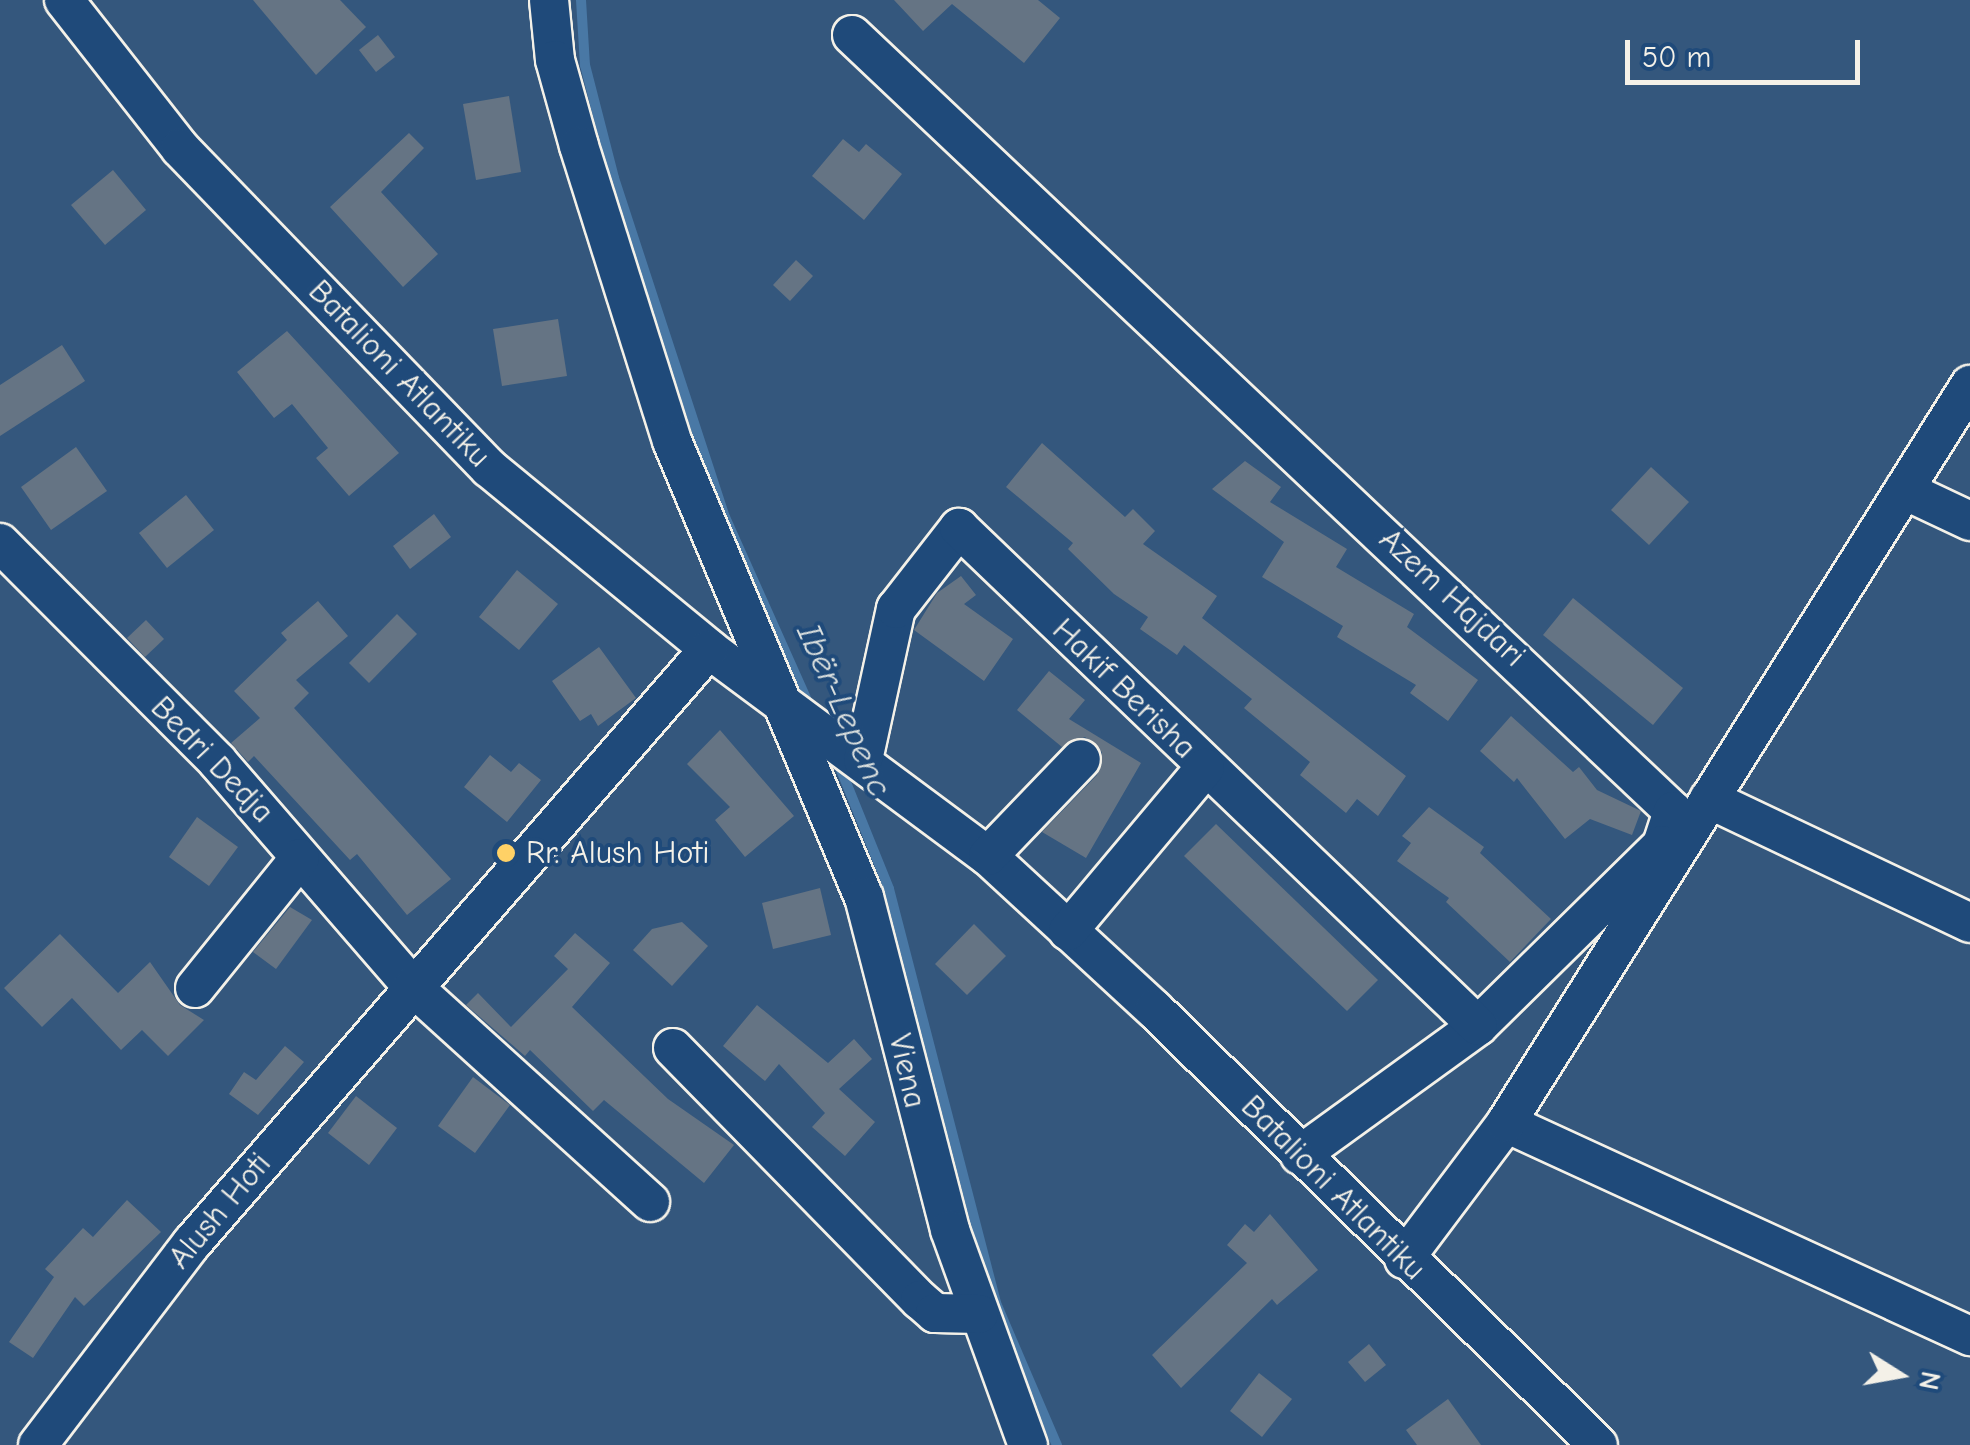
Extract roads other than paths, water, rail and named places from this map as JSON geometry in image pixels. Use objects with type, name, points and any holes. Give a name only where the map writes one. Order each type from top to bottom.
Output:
[{"type":"street","name":"Batalioni Atlantiku","points":[[64,0],[180,148],[489,468],[709,649],[790,704],[988,856],[1598,1445]]},
{"type":"street","name":"Batalioni Atlantiku","points":[[550,0],[556,60],[579,146],[672,441],[790,704]]},
{"type":"street","name":"Azem Hajdari","points":[[852,34],[1668,800],[1674,822],[1662,845],[1478,1026],[1300,1156]]},
{"type":"street","points":[[1404,1259],[1506,1123],[1970,385]]},
{"type":"street","points":[[1904,490],[1970,521]]},
{"type":"street","name":"Hakif Berisha","points":[[863,760],[896,610],[959,528],[1478,1026]]},
{"type":"street","name":"Bedri Dedja","points":[[0,544],[217,761],[413,986]]},
{"type":"street","name":"Alush Hoti","points":[[38,1445],[192,1242],[709,649]]},
{"type":"street","name":"Viena","points":[[790,704],[864,898],[923,1138],[979,1314],[1028,1445]]},
{"type":"street","points":[[988,856],[1081,759]]},
{"type":"street","points":[[1068,931],[1205,768]]},
{"type":"street","points":[[1709,799],[1970,924]]},
{"type":"street","points":[[195,988],[300,858]]},
{"type":"street","points":[[413,986],[515,1072],[650,1202]]},
{"type":"street","points":[[672,1048],[935,1313],[979,1314]]},
{"type":"street","points":[[1506,1123],[1970,1336]]},
{"type":"waterway","name":"Ibër-Lepenc","points":[[581,0],[585,65],[614,178],[725,517],[811,709]]},
{"type":"waterway","name":"Ibër-Lepenc","points":[[837,760],[889,889],[996,1303],[1057,1445]]},
{"type":"place","name":"Rr. Alush Hoti","points":[[506,853]]}]
